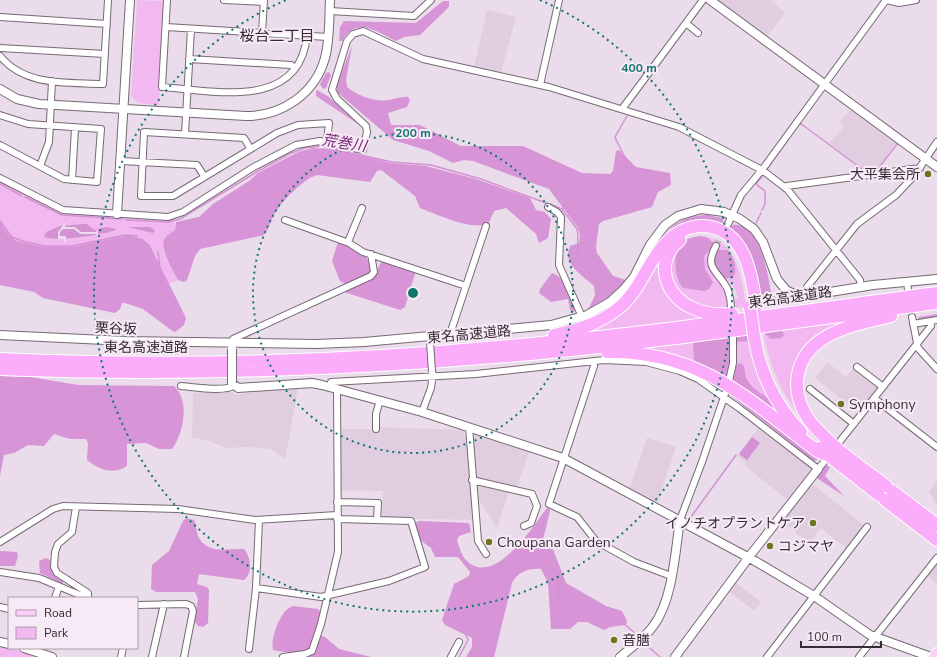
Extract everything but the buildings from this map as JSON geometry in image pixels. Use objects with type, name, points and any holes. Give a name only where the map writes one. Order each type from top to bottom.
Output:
[{"type":"highway","points":[[420,353],[556,334],[597,322],[614,312],[629,298],[641,283],[665,243],[677,233],[691,227],[703,226],[715,228],[735,241],[744,254],[750,269],[757,336],[767,366],[786,404],[799,421],[830,450],[885,493],[937,540]]},
{"type":"highway","points":[[753,307],[741,264],[734,251],[725,241],[713,235],[693,234],[681,239],[670,249],[665,263],[665,278],[668,285],[679,300],[694,309],[725,314],[805,306],[844,305]]},
{"type":"highway","name":"東名高速道路","points":[[0,359],[124,362],[241,361],[420,353],[601,337],[937,293]]},
{"type":"highway","name":"東名高速道路","points":[[0,368],[125,371],[242,371],[338,367],[520,355],[678,337],[937,303]]},
{"type":"highway","points":[[830,450],[808,418],[798,395],[799,371],[809,350],[822,338],[847,326],[937,308]]},
{"type":"highway","points":[[520,355],[631,353],[659,356],[686,364],[712,375],[736,389],[817,451],[830,450]]},
{"type":"highway","points":[[885,493],[919,511],[937,525]]},
{"type":"highway","points":[[919,511],[937,531]]},
{"type":"main road","points":[[934,657],[937,653]]},
{"type":"street","points":[[0,56],[14,70],[26,76],[52,81],[103,84],[108,0]]},
{"type":"street","points":[[118,214],[130,0]]},
{"type":"street","points":[[167,0],[162,88],[256,92],[275,85],[287,78],[295,68],[302,55],[306,35]]},
{"type":"street","points":[[224,0],[264,1],[262,33]]},
{"type":"street","points":[[0,89],[24,101],[51,105],[254,116],[268,114],[289,105],[301,96],[316,79],[325,59],[330,0]]},
{"type":"street","points":[[330,11],[414,16],[431,0]]},
{"type":"street","points":[[540,85],[559,0]]},
{"type":"street","points":[[622,109],[703,0]]},
{"type":"street","points":[[710,0],[925,160],[937,167]]},
{"type":"street","points":[[728,224],[741,195],[762,170],[887,0],[899,3],[916,0]]},
{"type":"street","points":[[0,17],[107,24]]},
{"type":"street","points":[[686,23],[698,33]]},
{"type":"street","points":[[166,27],[328,37]]},
{"type":"street","points":[[185,134],[191,29]]},
{"type":"street","points":[[0,178],[59,209],[162,217],[178,214],[252,168],[304,143],[327,141],[363,150],[367,132],[366,126],[337,99],[332,90],[347,41],[351,36],[359,31],[369,33],[423,59],[540,85],[679,127],[762,170],[785,188],[860,280],[861,287]]},
{"type":"street","points":[[0,48],[105,54]]},
{"type":"street","points":[[190,59],[291,65],[295,68]]},
{"type":"street","points":[[40,166],[48,148],[52,81]]},
{"type":"street","points":[[0,114],[18,122],[50,126],[100,129],[97,182],[72,180],[60,177],[0,145]]},
{"type":"street","points":[[250,148],[244,138],[144,132],[141,196],[173,196],[250,148],[287,128],[309,123],[329,123],[327,141]]},
{"type":"street","points":[[72,180],[75,128]]},
{"type":"street","points":[[937,142],[920,168],[896,195],[857,224],[807,286],[808,295],[861,287],[908,286],[937,278]]},
{"type":"street","points":[[121,161],[198,165],[204,176]]},
{"type":"street","points":[[785,188],[787,186],[920,168]]},
{"type":"street","points":[[548,207],[557,212],[561,217],[559,265],[582,317]]},
{"type":"street","points":[[348,242],[362,208]]},
{"type":"street","name":"栗谷坂","points":[[0,335],[232,345],[332,344],[430,339],[452,334],[542,326],[582,317],[603,307],[623,290],[634,276],[655,238],[671,220],[686,212],[701,209],[717,210],[732,215],[748,224],[759,235],[781,285],[792,293],[808,295]]},
{"type":"street","points":[[285,220],[348,242],[363,252],[466,286]]},
{"type":"street","points":[[452,334],[452,328],[486,226]]},
{"type":"street","points":[[716,246],[710,262],[727,289],[731,308]]},
{"type":"street","points":[[181,386],[214,389],[231,388],[233,384],[233,339],[371,276],[374,272],[371,254]]},
{"type":"street","points":[[912,317],[916,345],[937,369]]},
{"type":"street","points":[[913,324],[934,321]]},
{"type":"street","points":[[675,657],[818,469],[830,450],[854,424],[934,321]]},
{"type":"street","points":[[729,381],[733,363],[733,334]]},
{"type":"street","points":[[422,412],[431,388],[433,374],[430,339]]},
{"type":"street","points":[[283,657],[305,654],[312,651],[321,624],[338,552],[333,388],[331,382],[433,374],[482,374],[594,361],[625,360],[666,366],[692,376],[724,397],[818,469]]},
{"type":"street","points":[[594,361],[594,366],[549,504],[577,517],[596,541],[634,562],[671,576]]},
{"type":"street","points":[[857,367],[883,387]]},
{"type":"street","points":[[233,384],[238,388],[315,384],[333,388],[422,412],[563,458],[749,558],[813,596],[874,637],[931,657]]},
{"type":"street","points":[[620,657],[646,634],[657,621],[666,601],[680,520],[727,388]]},
{"type":"street","points":[[810,389],[854,424]]},
{"type":"street","points":[[874,398],[936,443]]},
{"type":"street","points":[[376,429],[376,414],[380,400]]},
{"type":"street","points":[[469,427],[472,480],[477,509],[478,541],[486,554]]},
{"type":"street","points":[[472,480],[532,494],[537,506],[531,523],[524,526]]},
{"type":"street","points":[[337,502],[378,503],[378,520]]},
{"type":"street","points":[[0,542],[53,509],[63,506],[178,509],[259,520],[337,517],[411,521],[425,568],[389,581],[321,597],[256,588]]},
{"type":"street","points":[[76,507],[72,532],[58,544],[55,552],[54,567],[58,573],[88,593],[88,597]]},
{"type":"street","points":[[249,649],[256,588],[259,520]]},
{"type":"street","points":[[767,657],[868,527]]},
{"type":"street","points":[[859,657],[937,558]]},
{"type":"street","points":[[0,572],[39,578],[86,597]]},
{"type":"street","points":[[55,597],[59,586]]},
{"type":"street","points":[[152,657],[164,604]]},
{"type":"street","points":[[138,605],[186,604],[192,608],[189,637],[184,657]]},
{"type":"street","points":[[451,657],[459,642]]},
{"type":"street","points":[[27,649],[52,657]]},
{"type":"shaded area","points":[[715,0],[771,0],[785,13],[766,38]]},
{"type":"shaded area","points":[[443,1],[449,1],[449,7],[420,35],[404,37],[396,41],[374,30],[360,27],[348,33],[342,41],[339,41],[340,27],[344,21],[416,23]]},
{"type":"shaded area","points":[[487,10],[516,17],[501,73],[474,67]]},
{"type":"shaded area","points":[[352,46],[346,80],[347,87],[361,96],[372,99],[389,100],[408,97],[410,100],[407,107],[388,113],[391,125],[420,125],[461,146],[523,146],[582,173],[610,174],[613,171],[616,151],[619,150],[636,167],[670,173],[671,185],[658,192],[652,207],[603,221],[599,224],[596,247],[597,253],[613,276],[623,279],[624,282],[607,298],[589,308],[595,295],[594,286],[579,274],[571,264],[568,253],[570,246],[579,243],[580,235],[578,228],[549,189],[473,161],[464,160],[453,163],[429,151],[393,140],[337,92],[337,84]]},
{"type":"shaded area","points":[[329,72],[331,75],[326,88],[323,89],[320,84],[326,73]]},
{"type":"shaded area","points":[[317,90],[329,97],[358,124],[316,96]]},
{"type":"shaded area","points":[[852,108],[897,142],[877,169],[866,171],[829,143],[843,128],[840,121]]},
{"type":"shaded area","points":[[313,148],[335,149],[391,163],[426,166],[476,179],[530,198],[536,210],[545,212],[551,219],[548,238],[539,243],[536,234],[506,208],[494,211],[489,223],[474,225],[445,218],[420,208],[415,196],[381,170],[377,171],[370,182],[317,175],[305,181],[287,198],[277,210],[264,235],[200,249],[195,256],[187,280],[184,282],[178,280],[167,259],[163,242],[167,236],[175,230],[176,222],[199,217],[213,204],[249,181],[258,173],[298,152]]},
{"type":"shaded area","points":[[700,215],[722,218],[725,225],[717,223],[657,245],[667,232],[679,222]]},
{"type":"shaded area","points":[[0,222],[8,234],[16,241],[45,247],[72,247],[129,235],[143,239],[150,245],[186,318],[184,325],[175,332],[143,309],[125,303],[122,303],[120,309],[115,313],[43,298],[34,292],[0,285]]},
{"type":"shaded area","points":[[87,224],[94,230],[106,227],[117,229],[81,237],[59,239],[44,237],[46,232],[60,226]]},
{"type":"shaded area","points":[[733,225],[742,226],[749,231],[756,240],[765,262],[772,295],[780,299],[778,304],[761,304],[729,229]]},
{"type":"shaded area","points":[[127,227],[150,227],[155,230],[153,233]]},
{"type":"shaded area","points":[[693,237],[706,237],[714,243],[704,256],[705,269],[713,282],[709,289],[704,291],[683,288],[680,284],[675,266],[677,253],[682,243]]},
{"type":"shaded area","points":[[343,242],[362,254],[369,262],[371,267],[371,273],[345,284],[340,281],[332,261],[338,243]]},
{"type":"shaded area","points":[[717,250],[728,250],[732,256],[735,264],[735,272],[732,278],[724,278],[716,269],[714,258]]},
{"type":"shaded area","points":[[383,261],[414,272],[415,274],[405,307],[400,310],[344,292],[375,275]]},
{"type":"shaded area","points":[[552,273],[557,275],[565,284],[577,310],[573,312],[570,310],[568,299],[551,302],[539,293],[540,289]]},
{"type":"shaded area","points":[[937,314],[937,318],[918,319],[919,317]]},
{"type":"shaded area","points":[[782,330],[784,336],[781,338],[771,339],[765,334],[766,332]]},
{"type":"shaded area","points":[[748,334],[749,341],[736,342],[737,336]]},
{"type":"shaded area","points":[[729,337],[731,362],[727,378],[694,363],[693,342]]},
{"type":"shaded area","points":[[827,362],[846,377],[854,367],[880,387],[864,407],[857,401],[852,408],[815,378]]},
{"type":"shaded area","points":[[740,363],[744,366],[748,381],[755,389],[770,400],[775,408],[773,410],[733,383],[736,366]]},
{"type":"shaded area","points":[[0,376],[31,377],[78,385],[174,386],[179,392],[184,408],[184,417],[180,434],[172,449],[159,449],[146,443],[127,444],[127,466],[122,469],[112,471],[102,469],[87,460],[88,443],[86,439],[70,439],[54,434],[44,446],[28,445],[14,453],[4,455],[0,476]]},
{"type":"shaded area","points":[[298,389],[285,459],[270,449],[247,447],[226,448],[209,441],[192,438],[193,393],[233,392],[236,395],[259,391]]},
{"type":"shaded area","points":[[732,392],[817,457],[817,460],[814,461],[731,396]]},
{"type":"shaded area","points":[[374,427],[464,430],[464,436],[466,436],[474,520],[382,518],[383,491],[339,490],[339,429],[374,429]]},
{"type":"shaded area","points":[[759,427],[812,467],[813,472],[789,501],[745,466],[747,463],[737,456]]},
{"type":"shaded area","points":[[471,430],[530,449],[517,488],[476,478]]},
{"type":"shaded area","points":[[752,437],[760,443],[747,460],[739,454]]},
{"type":"shaded area","points":[[647,438],[676,447],[657,504],[630,488]]},
{"type":"shaded area","points":[[826,465],[830,467],[825,476],[844,496],[817,478],[817,475]]},
{"type":"shaded area","points":[[937,480],[937,506],[929,492]]},
{"type":"shaded area","points":[[476,482],[509,491],[497,528],[478,499]]},
{"type":"shaded area","points":[[811,483],[865,526],[847,549],[821,528],[809,543],[781,521]]},
{"type":"shaded area","points":[[549,508],[550,511],[543,540],[551,544],[566,583],[606,606],[622,611],[627,621],[626,625],[610,627],[604,630],[587,622],[578,622],[570,629],[551,629],[548,583],[541,569],[533,569],[520,573],[512,583],[494,657],[466,657],[472,647],[472,638],[445,625],[442,620],[454,584],[469,576],[470,572],[458,557],[435,557],[431,548],[420,540],[415,523],[419,521],[469,523],[471,532],[459,536],[457,540],[461,553],[466,560],[477,567],[488,567],[500,561],[511,552],[532,529],[546,509]]},
{"type":"shaded area","points":[[186,518],[194,520],[199,538],[208,547],[220,550],[244,549],[248,556],[250,565],[249,573],[244,580],[199,574],[197,584],[207,587],[209,590],[208,623],[203,627],[198,626],[194,621],[198,599],[195,592],[156,592],[151,589],[152,565],[169,551],[183,521]]},
{"type":"shaded area","points":[[0,551],[17,552],[18,556],[15,566],[0,566]]},
{"type":"shaded area","points":[[46,558],[50,560],[52,572],[63,580],[63,584],[40,573],[39,561]]},
{"type":"shaded area","points":[[937,561],[937,584],[926,575]]},
{"type":"shaded area","points":[[735,582],[761,602],[755,611],[728,591]]},
{"type":"shaded area","points":[[294,606],[318,609],[320,611],[316,632],[312,643],[308,650],[304,652],[296,653],[273,650],[273,639],[281,617],[289,608]]},
{"type":"shaded area","points":[[321,636],[325,637],[339,649],[371,657],[307,657],[314,653]]},
{"type":"green space","points":[[137,0],[165,1],[159,105],[138,103],[131,96]]},
{"type":"green space","points":[[0,182],[62,213],[162,219],[174,218],[175,230],[163,241],[164,252],[178,280],[169,284],[150,245],[142,239],[134,236],[126,235],[69,247],[45,247],[16,241],[8,234],[0,222]]},
{"type":"green space","points":[[700,236],[712,238],[730,251],[739,272],[746,307],[734,308],[734,300],[738,297],[733,285],[721,276],[714,244],[708,259],[710,269],[725,290],[729,309],[715,310],[688,302],[671,284],[670,257],[688,239]]},
{"type":"green space","points":[[663,252],[662,279],[712,317],[577,333],[598,325]]},
{"type":"green space","points":[[853,320],[801,354],[802,419],[782,389],[772,367],[763,332]]},
{"type":"green space","points":[[746,334],[785,419],[733,381],[736,363],[736,337]]},
{"type":"green space","points":[[730,338],[730,369],[627,349]]},
{"type":"green space","points":[[0,646],[29,653],[36,657],[0,657]]},
{"type":"pier","points":[[65,223],[65,227],[75,227],[81,232],[96,232],[98,228],[98,236],[96,234],[80,234],[74,229],[63,229],[60,232],[60,236],[66,236],[66,242],[64,242],[64,239],[58,239],[58,232]]},
{"type":"waterway","points":[[562,209],[570,199],[587,198],[613,186],[624,178],[628,169],[615,137],[627,116]]},
{"type":"waterway","points":[[789,138],[800,123],[866,172],[877,170],[898,143]]},
{"type":"waterway","points":[[767,169],[788,140]]},
{"type":"waterway","name":"荒巻川","points":[[126,220],[168,222],[180,219],[255,173],[291,153],[305,148],[320,146],[392,162],[431,165],[481,179],[546,203]]},
{"type":"waterway","points":[[762,210],[765,204],[765,191],[756,184],[763,175]]},
{"type":"waterway","name":"荒巻川","points":[[0,184],[22,196]]},
{"type":"waterway","name":"荒巻川","points":[[25,197],[62,215],[122,219]]},
{"type":"waterway","name":"荒巻川","points":[[550,204],[562,209],[577,229],[577,258],[601,288]]},
{"type":"waterway","points":[[756,223],[761,213]]},
{"type":"waterway","points":[[0,221],[12,237],[22,241],[45,246],[72,246],[125,235],[137,236]]},
{"type":"waterway","points":[[158,252],[162,284],[169,293]]},
{"type":"waterway","name":"荒巻川","points":[[588,309],[591,308],[601,288],[624,280]]},
{"type":"waterway","points":[[688,521],[736,455]]},
{"type":"waterway","points":[[459,657],[468,640],[462,627],[462,619],[477,596],[491,587],[500,567],[507,562],[544,557],[549,560],[559,583],[559,600],[561,606],[592,608],[621,621],[639,637]]},
{"type":"waterway","points":[[658,626],[669,604]]},
{"type":"waterway","points":[[643,642],[660,657]]},
{"type":"tunnel","points":[[716,246],[724,231]]},
{"type":"place","name":"大平集会所","points":[[928,174]]},
{"type":"place","name":"Symphony","points":[[841,404]]},
{"type":"place","name":"イノチオプラントケア","points":[[813,523]]},
{"type":"place","name":"Choupana Garden","points":[[489,542]]},
{"type":"place","name":"コジマヤ","points":[[770,546]]},
{"type":"place","name":"音膳","points":[[614,640]]},
{"type":"district","name":"桜台二丁目","points":[[277,36]]}]
